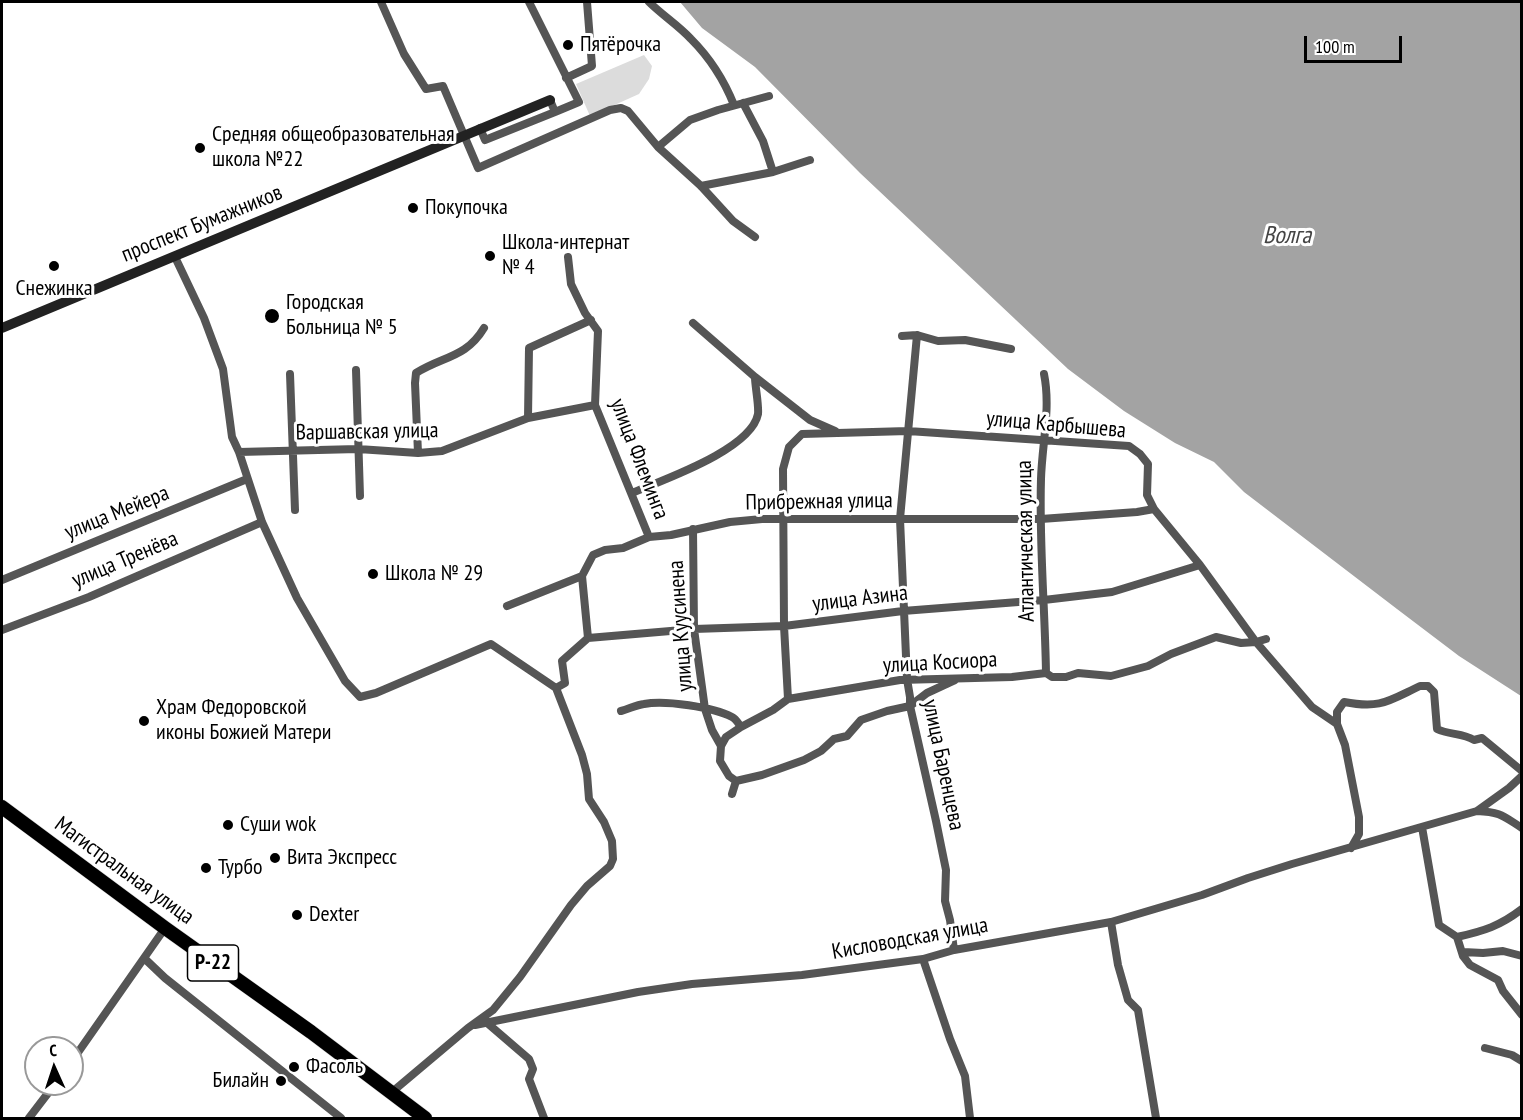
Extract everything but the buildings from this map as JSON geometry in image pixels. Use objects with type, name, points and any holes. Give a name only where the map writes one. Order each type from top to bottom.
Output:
[{"type":"highway","name":"Магистральная улица","points":[[2,807],[165,928],[311,1032],[392,1092],[424,1119]]},
{"type":"street","points":[[381,2],[414,73],[426,89],[443,86],[478,168],[610,110],[621,108],[628,111],[658,147],[701,186],[733,221],[755,237]]},
{"type":"street","points":[[480,128],[485,140],[579,102],[529,2]]},
{"type":"street","points":[[566,78],[592,66],[587,2]]},
{"type":"street","points":[[648,2],[690,38],[710,61],[725,83],[734,105]]},
{"type":"street","points":[[658,147],[690,120],[769,96]]},
{"type":"street","points":[[550,100],[555,112]]},
{"type":"street","name":"проспект Бумажников","points":[[2,328],[550,100]]},
{"type":"street","points":[[743,103],[763,141],[773,172]]},
{"type":"street","points":[[701,186],[773,172],[810,160]]},
{"type":"street","points":[[175,256],[204,318],[223,369],[232,437],[262,522],[286,577],[345,681],[360,697],[376,693],[491,644],[556,688],[582,755],[587,774],[589,799],[604,822],[612,841],[613,859],[610,866],[587,886],[571,905],[520,977],[493,1010],[392,1092]]},
{"type":"street","name":"улица Флеминга","points":[[568,257],[571,284],[598,331],[595,405],[649,537]]},
{"type":"street","points":[[528,418],[529,348],[591,320]]},
{"type":"street","points":[[693,323],[754,376],[810,420],[840,433]]},
{"type":"street","points":[[418,453],[416,373],[467,350],[484,328]]},
{"type":"street","points":[[902,336],[917,335],[938,341],[965,340],[1011,349]]},
{"type":"street","name":"улица Баренцева","points":[[917,335],[900,519],[906,679],[946,870],[945,902],[954,950]]},
{"type":"street","points":[[356,370],[360,496]]},
{"type":"street","points":[[290,374],[295,510]]},
{"type":"street","name":"Атлантическая улица","points":[[1044,374],[1046,432],[1043,441],[1041,519],[1046,673]]},
{"type":"street","points":[[632,493],[720,455],[751,429],[758,413],[754,376]]},
{"type":"street","name":"Варшавская улица","points":[[239,452],[358,449],[418,453],[442,452],[528,418],[595,405]]},
{"type":"street","name":"улица Карбышева","points":[[788,699],[784,626],[783,469],[789,447],[802,434],[908,431],[1129,446],[1148,464],[1147,495],[1154,508],[1200,565],[1256,642],[1312,707],[1337,724]]},
{"type":"street","name":"улица Мейера","points":[[2,580],[247,479]]},
{"type":"street","name":"Прибрежная улица","points":[[582,576],[593,555],[605,550],[623,548],[649,537],[730,522],[762,519],[1041,519],[1137,512],[1154,508]]},
{"type":"street","name":"улица Тренёва","points":[[2,630],[89,597],[262,522]]},
{"type":"street","name":"улица Куусинена","points":[[693,530],[694,629],[705,709],[721,747],[720,761],[729,776],[736,782]]},
{"type":"street","name":"улица Азина","points":[[588,638],[694,629],[784,626],[903,611],[1044,600],[1112,592],[1200,565]]},
{"type":"street","points":[[507,606],[582,576],[588,638],[562,661],[565,683],[556,688]]},
{"type":"street","name":"улица Косиора","points":[[721,747],[726,737],[788,699],[906,679],[1012,677],[1046,673],[1052,677],[1066,677],[1078,673],[1111,676],[1148,666],[1171,654],[1216,637],[1241,643],[1266,639]]},
{"type":"street","points":[[732,794],[736,782],[762,776],[804,760],[821,751],[834,739],[847,736],[861,720],[910,706],[927,693],[963,678]]},
{"type":"street","points":[[1351,848],[1359,834],[1359,817],[1345,745],[1337,724],[1337,712],[1344,702],[1379,705],[1420,686],[1428,686],[1434,692],[1437,729],[1448,734],[1468,736],[1474,740],[1482,738],[1521,771]]},
{"type":"street","points":[[621,711],[644,704],[662,703],[705,709],[734,717],[741,727]]},
{"type":"street","points":[[1477,811],[1509,788],[1521,776]]},
{"type":"street","points":[[1477,811],[1499,813],[1510,818],[1521,828]]},
{"type":"street","name":"Кисловодская улица","points":[[468,1028],[486,1022],[638,992],[692,984],[802,975],[923,958],[954,950],[1111,922],[1202,895],[1292,864],[1477,811]]},
{"type":"street","points":[[1422,827],[1439,925],[1457,937],[1470,964],[1498,980],[1503,991],[1520,1011]]},
{"type":"street","points":[[1457,937],[1505,922],[1521,909]]},
{"type":"street","points":[[1111,922],[1118,965],[1128,999],[1138,1010],[1156,1119]]},
{"type":"street","points":[[84,1044],[165,928]]},
{"type":"street","points":[[1463,952],[1483,954],[1503,951],[1521,956]]},
{"type":"street","points":[[144,958],[165,978],[342,1119]]},
{"type":"street","points":[[923,958],[950,1040],[965,1076],[970,1119]]},
{"type":"street","points":[[486,1022],[529,1059],[533,1069],[529,1079],[544,1119]]},
{"type":"street","points":[[1485,1048],[1512,1055],[1521,1061]]},
{"type":"street","points":[[29,1119],[47,1096]]},
{"type":"shaded area","points":[[644,55],[652,66],[649,79],[639,94],[590,116],[576,84]]},
{"type":"water","name":"Волга","points":[[680,2],[1521,2],[1521,696],[1459,656],[1397,609],[1244,492],[1214,462],[1175,443],[1124,411],[1068,369],[860,173],[755,67],[702,28]]},
{"type":"place","name":"Пятёрочка","points":[[568,45]]},
{"type":"place","name":"Средняя общеобразовательная школа №22","points":[[200,148]]},
{"type":"place","name":"Покупочка","points":[[413,208]]},
{"type":"place","name":"Школа-интернат № 4","points":[[490,256]]},
{"type":"place","name":"Снежинка","points":[[54,266]]},
{"type":"place","name":"Городская Больница № 5","points":[[272,316]]},
{"type":"place","name":"Школа № 29","points":[[373,574]]},
{"type":"place","name":"Храм Федоровской иконы Божией Матери","points":[[144,721]]},
{"type":"place","name":"Суши wok","points":[[228,825]]},
{"type":"place","name":"Вита Экспресс","points":[[275,858]]},
{"type":"place","name":"Турбо","points":[[206,868]]},
{"type":"place","name":"Dexter","points":[[297,915]]},
{"type":"place","name":"Фасоль","points":[[294,1067]]},
{"type":"place","name":"Билайн","points":[[281,1081]]}]
